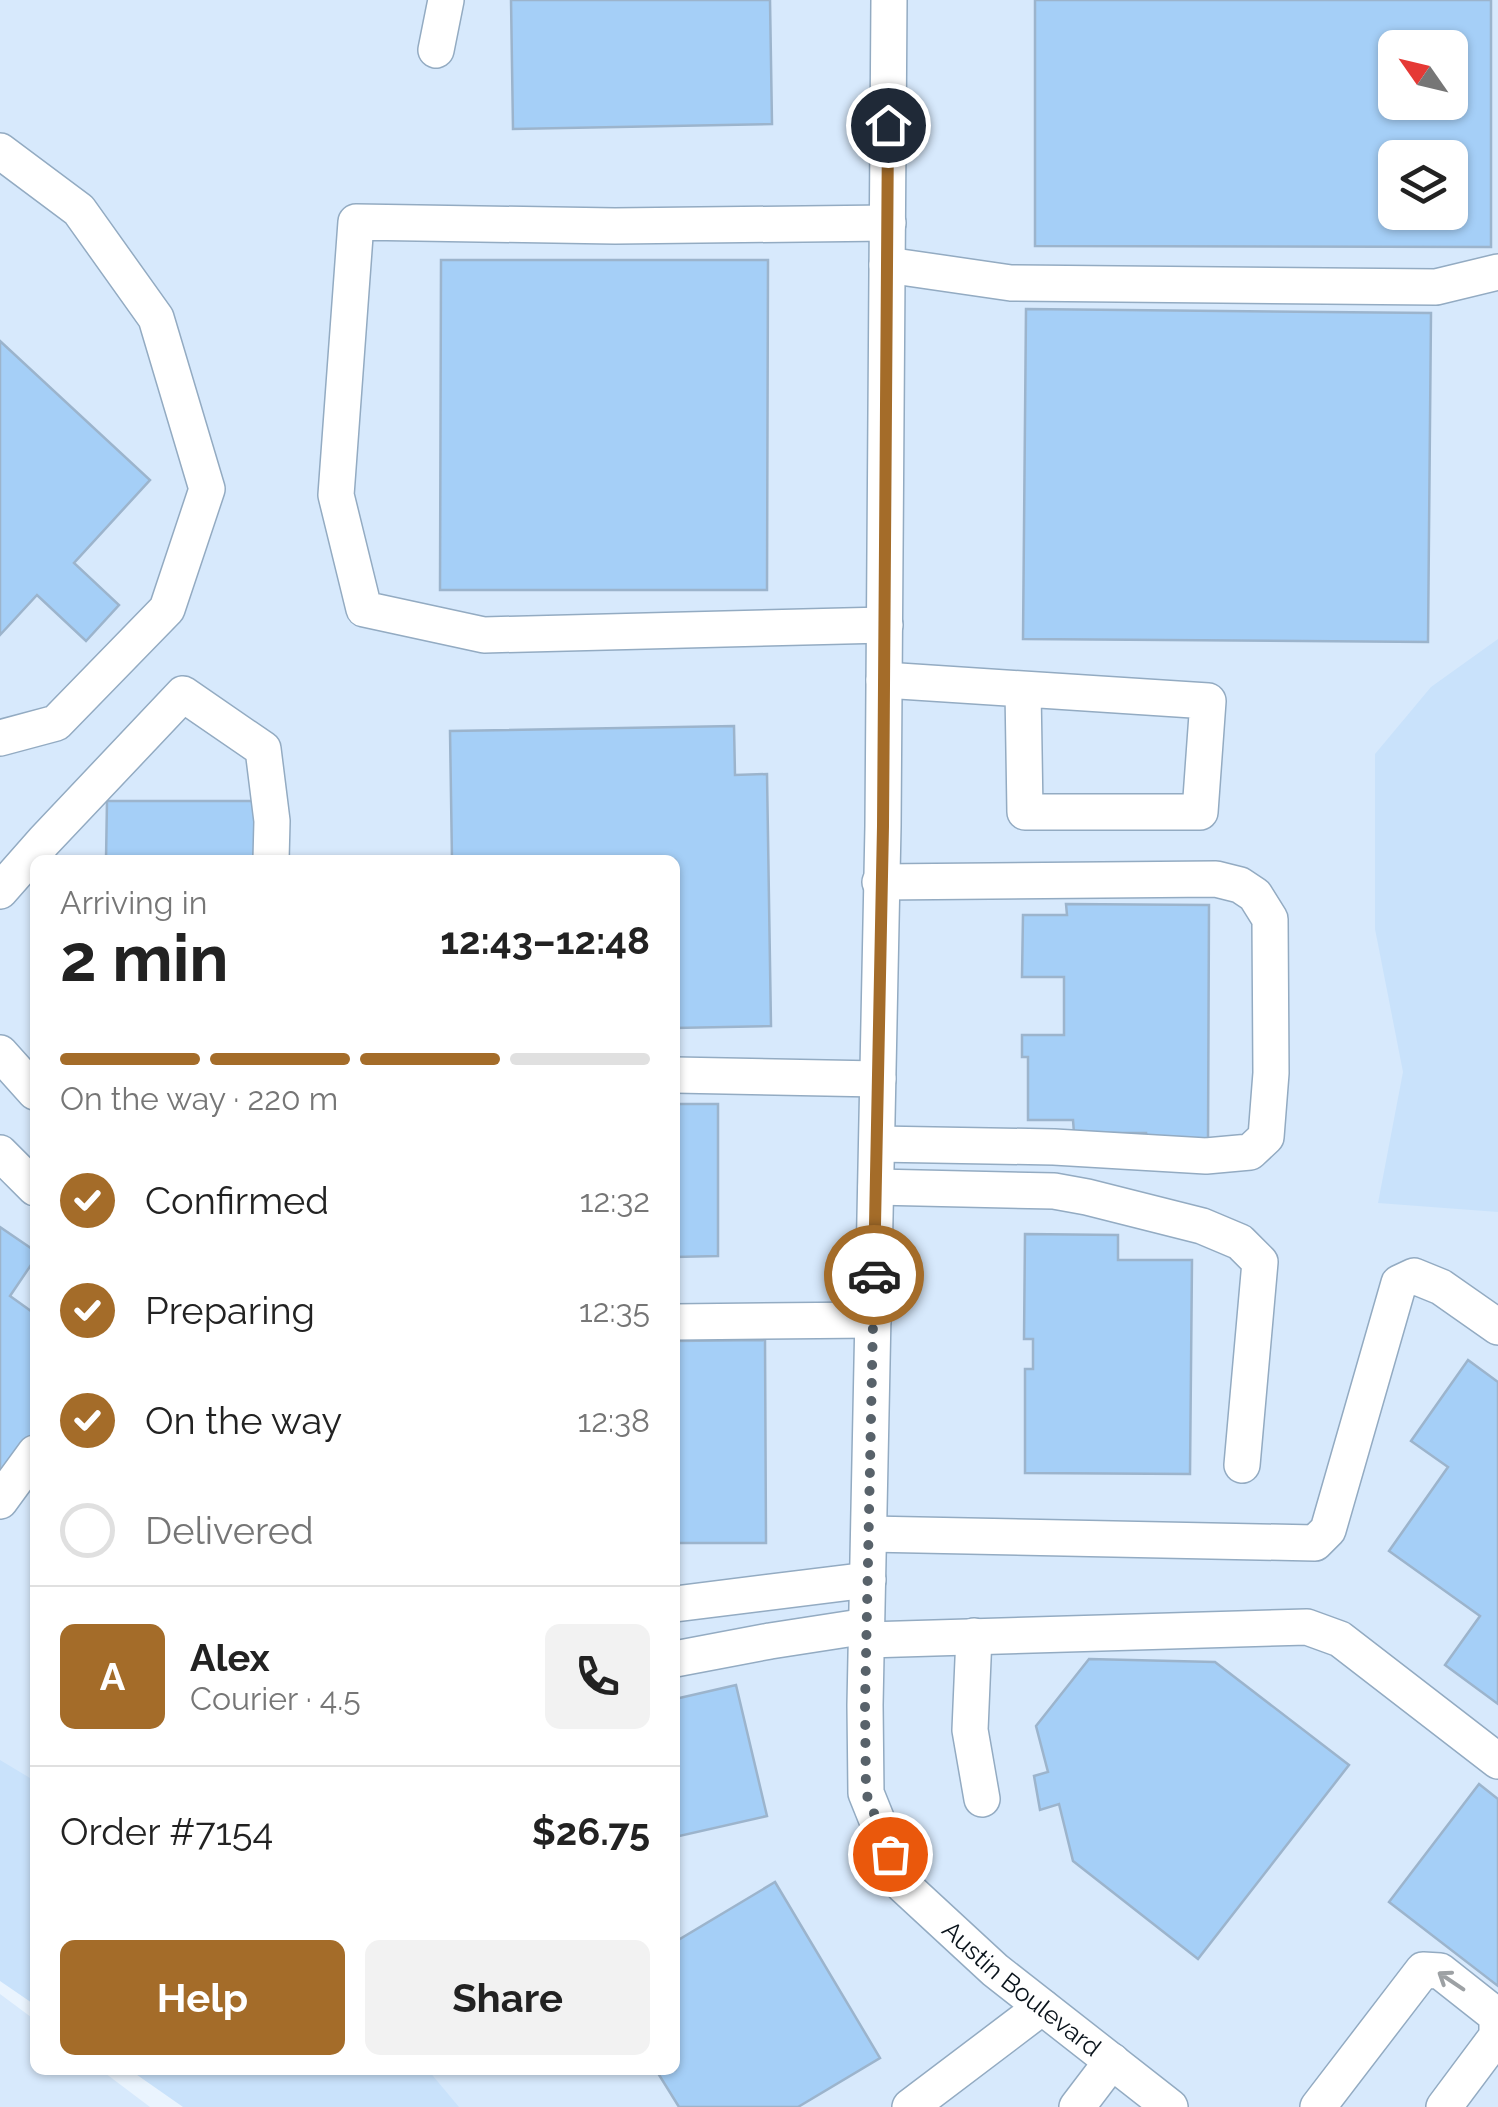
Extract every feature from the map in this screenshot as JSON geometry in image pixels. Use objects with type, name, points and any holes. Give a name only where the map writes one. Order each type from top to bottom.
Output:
[{"type":"street","points":[[436,50],[446,0]]},
{"type":"street","name":"Austin Boulevard","points":[[890,0],[885,626],[866,1793],[903,1884],[996,1970],[1170,2107]]},
{"type":"street","points":[[0,152],[79,210],[156,318],[208,488],[168,609],[56,723],[0,738]]},
{"type":"street","points":[[885,626],[484,635],[364,609],[336,495],[356,222],[614,226],[888,223]]},
{"type":"street","points":[[887,265],[1011,283],[1436,287],[1498,272]]},
{"type":"street","points":[[884,680],[1208,701],[1200,812],[1025,812],[1023,690]]},
{"type":"street","points":[[33,855],[183,694],[263,750],[272,821],[271,855]]},
{"type":"street","points":[[0,891],[30,859]]},
{"type":"street","points":[[877,1144],[1054,1146],[1206,1156],[1250,1152],[1266,1137],[1271,1074],[1270,918],[1255,895],[1240,885],[1216,879],[880,882]]},
{"type":"street","points":[[0,1053],[30,1086]]},
{"type":"street","points":[[680,1074],[878,1080]]},
{"type":"street","points":[[0,1153],[30,1183]]},
{"type":"street","points":[[876,1187],[1054,1191],[1202,1226],[1240,1242],[1260,1262],[1242,1465]]},
{"type":"street","points":[[869,1534],[1315,1542],[1328,1530],[1398,1283],[1414,1276],[1441,1286],[1498,1327]]},
{"type":"street","points":[[680,1322],[873,1320]]},
{"type":"street","points":[[0,1501],[30,1460]]},
{"type":"street","points":[[680,1603],[868,1580]]},
{"type":"street","points":[[680,1658],[867,1632],[974,1636],[1307,1627],[1340,1639],[1498,1761]]},
{"type":"street","points":[[974,1636],[970,1730],[982,1800]]},
{"type":"street","points":[[1318,2107],[1423,1970],[1440,1971],[1497,2016],[1498,2036],[1444,2107]]},
{"type":"street","points":[[910,2107],[1042,2007]]},
{"type":"street","points":[[1077,2107],[1112,2062]]},
{"type":"shaded area","points":[[0,0],[1498,0],[1498,2107],[377,2107],[334,2075],[680,2075],[680,855],[30,855],[30,1853],[0,1831]]},
{"type":"shaded area","points":[[1498,639],[1498,1212],[1378,1203],[1403,1072],[1375,929],[1375,754],[1431,687]]},
{"type":"shaded area","points":[[0,1760],[30,1778],[30,2002],[0,1981]]},
{"type":"shaded area","points":[[0,1994],[30,2016],[30,2075],[108,2075],[150,2107],[0,2107]]},
{"type":"shaded area","points":[[137,2075],[432,2075],[459,2107],[183,2107]]},
{"type":"building","points":[[511,0],[770,0],[772,124],[513,129]]},
{"type":"building","points":[[1035,0],[1491,0],[1491,247],[1035,246]]},
{"type":"building","points":[[441,260],[768,260],[767,590],[440,590]]},
{"type":"building","points":[[1026,309],[1431,313],[1428,642],[1023,639]]},
{"type":"building","points":[[0,341],[150,480],[74,563],[119,605],[86,641],[37,595],[0,635]]},
{"type":"building","points":[[734,726],[735,775],[767,774],[771,1026],[680,1028],[680,855],[452,855],[450,731]]},
{"type":"building","points":[[107,801],[259,801],[259,855],[106,855]]},
{"type":"building","points":[[1066,904],[1209,905],[1208,1144],[1146,1144],[1146,1133],[1074,1133],[1073,1120],[1028,1120],[1028,1057],[1022,1057],[1022,1035],[1064,1035],[1064,977],[1022,977],[1023,915],[1067,915]]},
{"type":"building","points":[[680,1104],[718,1104],[718,1256],[680,1257]]},
{"type":"building","points":[[0,1227],[30,1248],[30,1266],[10,1296],[30,1310],[30,1438],[0,1482]]},
{"type":"building","points":[[1025,1234],[1118,1235],[1118,1260],[1192,1260],[1190,1474],[1025,1473],[1025,1369],[1033,1369],[1033,1339],[1024,1339]]},
{"type":"building","points":[[765,1340],[766,1543],[680,1543],[680,1341]]},
{"type":"building","points":[[1468,1360],[1498,1382],[1498,1704],[1445,1665],[1480,1616],[1389,1551],[1448,1467],[1411,1441]]},
{"type":"building","points":[[1089,1659],[1215,1662],[1349,1765],[1198,1959],[1073,1861],[1059,1804],[1040,1810],[1034,1776],[1048,1772],[1036,1726]]},
{"type":"building","points":[[736,1685],[767,1816],[680,1836],[680,1698]]},
{"type":"building","points":[[1479,1784],[1498,1799],[1498,1986],[1389,1902]]},
{"type":"building","points":[[775,1882],[880,2058],[798,2107],[679,2107],[659,2075],[680,2075],[680,1939]]},
{"type":"way so far","points":[[874,1275],[866,1793],[890,1854]]},
{"type":"route","points":[[874,1275],[883,826],[888,125]]}]
